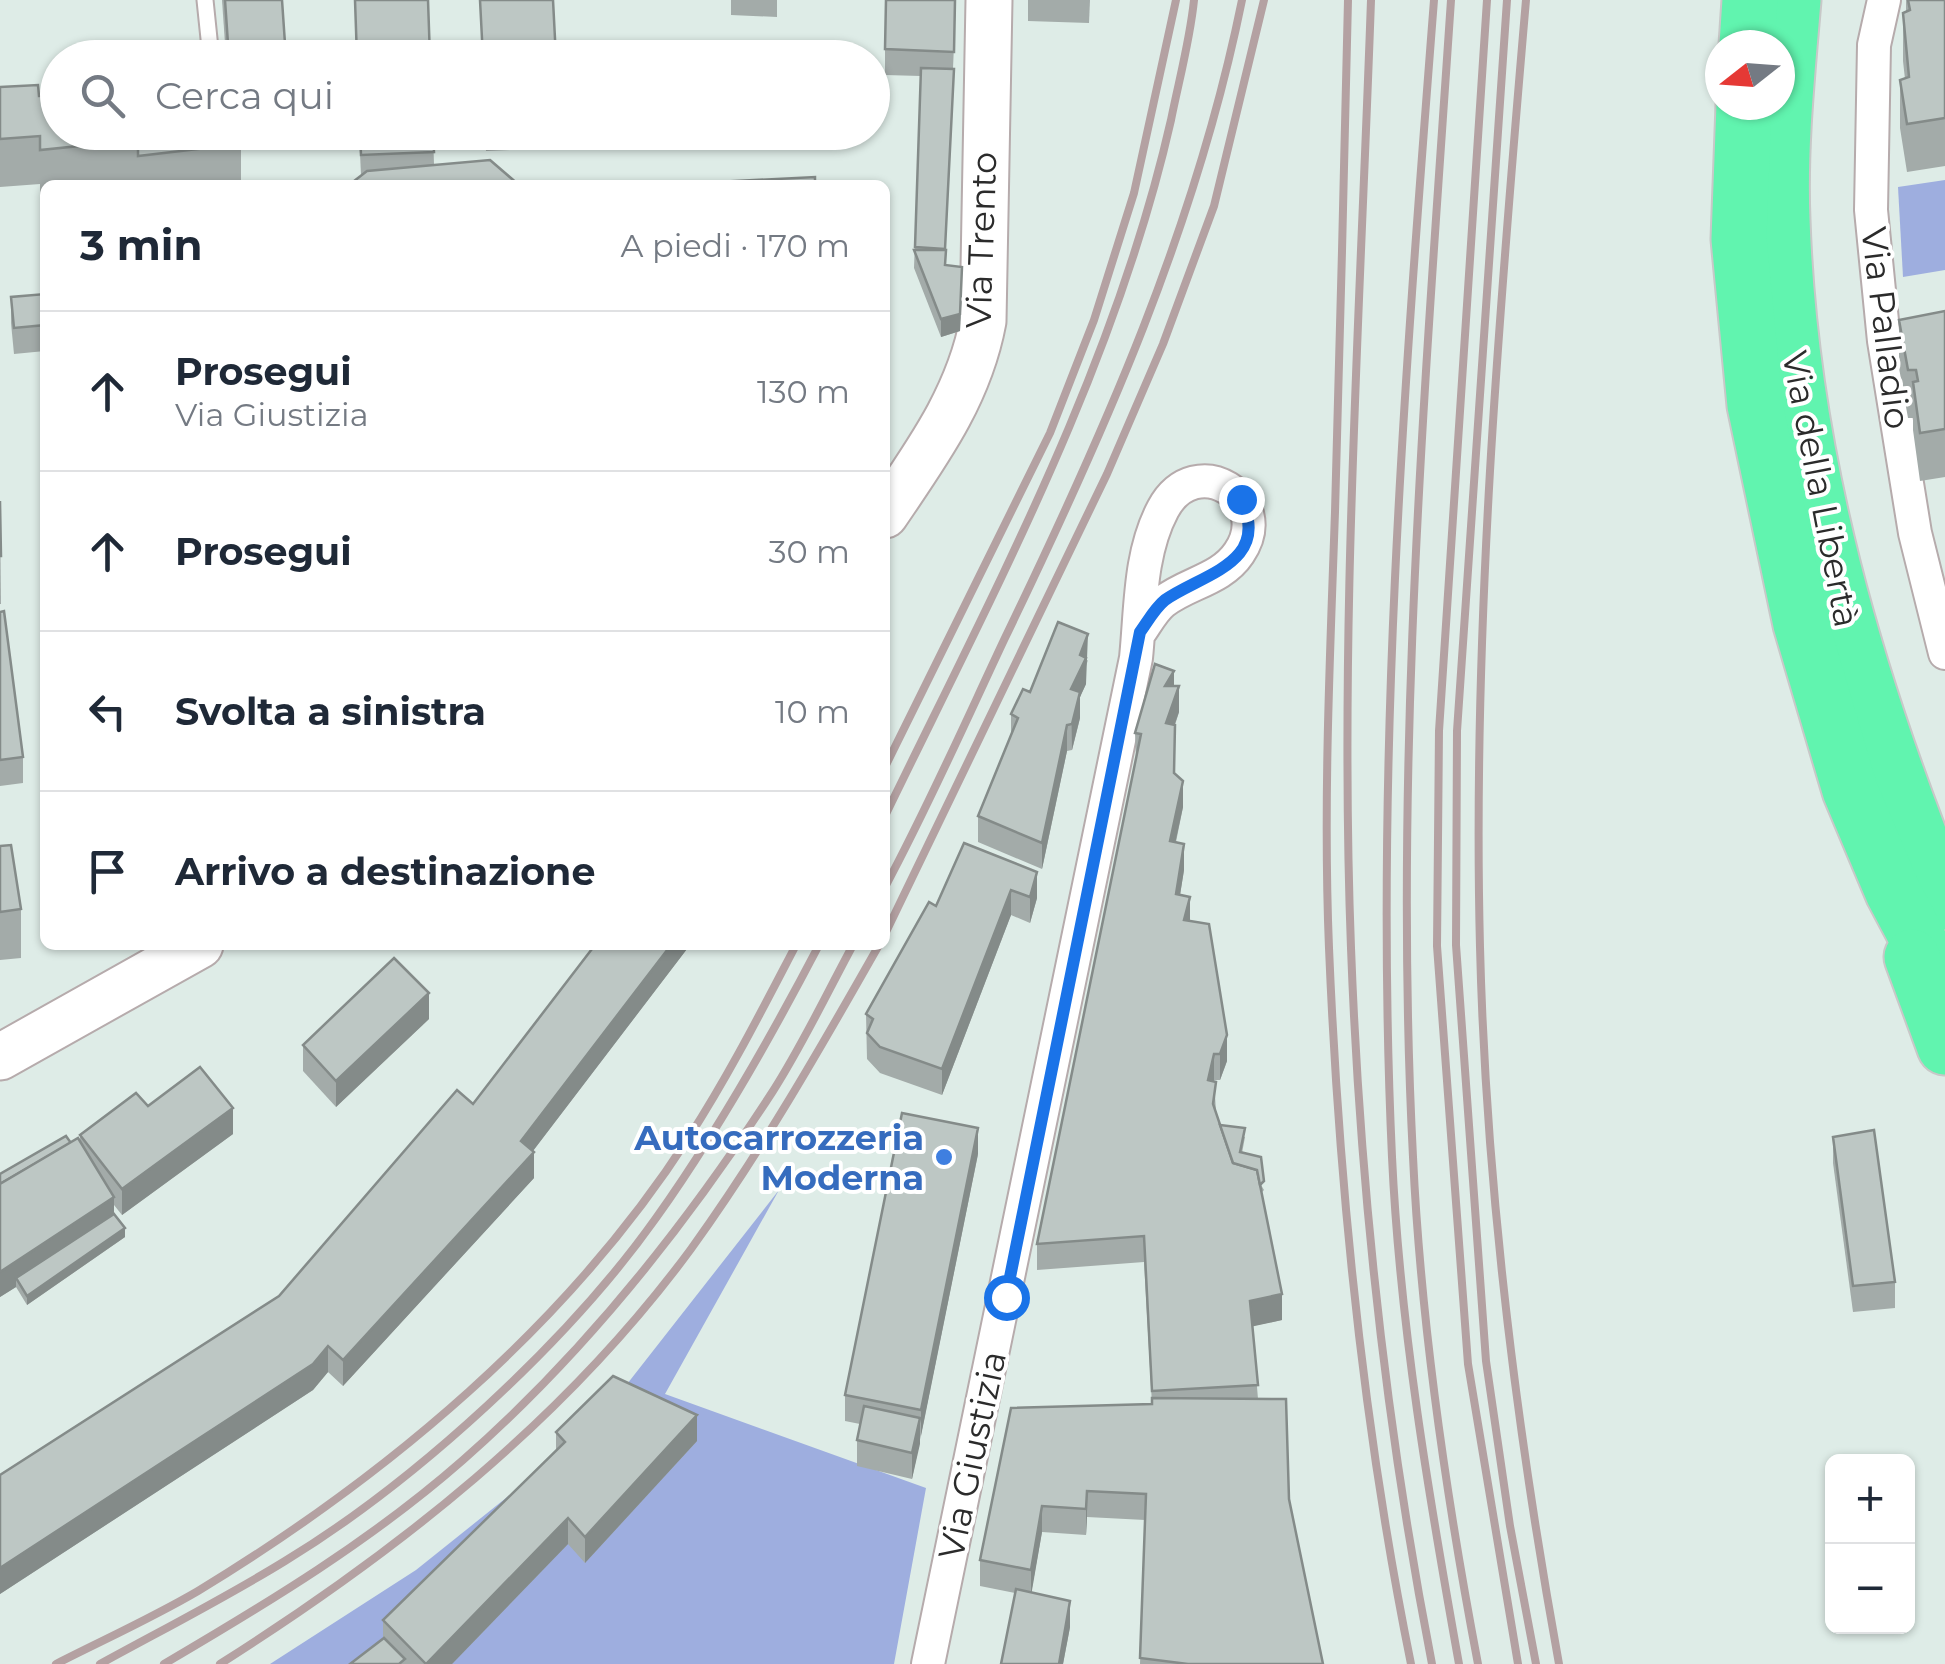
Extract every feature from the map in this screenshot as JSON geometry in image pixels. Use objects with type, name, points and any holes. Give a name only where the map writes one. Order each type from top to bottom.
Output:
[{"type":"highway","points":[[1747,30],[1750,0]]},
{"type":"highway","name":"Via della Libertà","points":[[1793,0],[1782,218],[1796,394],[1839,602],[1889,766],[1919,897]]},
{"type":"highway","name":"Via della Libertà","points":[[1743,120],[1739,240],[1755,405],[1801,624],[1850,790],[1919,897]]},
{"type":"highway","points":[[1919,897],[1945,990]]},
{"type":"highway","points":[[1919,897],[1945,1047]]},
{"type":"street","name":"Via Trento","points":[[890,508],[948,421],[975,361],[983,302],[989,0]]},
{"type":"street","name":"Via Palladio","points":[[1884,0],[1874,45],[1871,210],[1884,341],[1936,584],[1945,652]]},
{"type":"street","name":"Via Giustizia","points":[[928,1664],[1138,645]]},
{"type":"street","points":[[0,1056],[191,950]]},
{"type":"lane","points":[[205,0],[209,40]]},
{"type":"shaded area","points":[[1945,180],[1945,270],[1903,277],[1898,187]]},
{"type":"shaded area","points":[[779,1190],[665,1394],[926,1488],[894,1664],[270,1664],[416,1570],[556,1458],[613,1402]]},
{"type":"building","points":[[225,0],[282,0],[285,40],[228,40]]},
{"type":"building","points":[[355,0],[428,0],[429,40],[356,40]]},
{"type":"building","points":[[480,0],[553,0],[555,40],[482,40]]},
{"type":"building","points":[[886,0],[955,0],[954,52],[890,49],[890,40],[885,40]]},
{"type":"building","points":[[1908,0],[1945,0],[1945,118],[1907,124],[1900,80],[1909,77],[1903,13],[1910,10]]},
{"type":"building","points":[[921,68],[954,69],[945,249],[915,247]]},
{"type":"building","points":[[38,85],[40,136],[0,139],[0,87]]},
{"type":"building","points":[[138,150],[190,150],[138,156]]},
{"type":"building","points":[[361,150],[434,150],[434,152],[361,155]]},
{"type":"building","points":[[490,160],[513,180],[355,180],[367,171]]},
{"type":"building","points":[[815,177],[815,180],[756,180]]},
{"type":"building","points":[[914,250],[946,250],[945,265],[962,267],[960,314],[941,319]]},
{"type":"building","points":[[40,294],[40,325],[14,328],[11,297]]},
{"type":"building","points":[[1945,311],[1945,429],[1920,433],[1913,382],[1918,381],[1916,370],[1908,370],[1899,320]]},
{"type":"building","points":[[4,611],[23,757],[0,760],[0,612]]},
{"type":"building","points":[[1058,622],[1088,634],[1080,655],[1086,658],[1071,689],[1080,692],[1072,724],[1067,725],[1042,843],[978,816],[1018,718],[1011,714],[1023,689],[1030,692]]},
{"type":"building","points":[[1155,664],[1174,671],[1165,686],[1179,686],[1166,723],[1175,725],[1174,773],[1183,781],[1170,841],[1184,844],[1176,894],[1190,897],[1184,920],[1209,924],[1227,1035],[1220,1054],[1214,1054],[1208,1080],[1216,1082],[1213,1104],[1233,1163],[1257,1170],[1282,1294],[1250,1301],[1258,1385],[1152,1391],[1144,1236],[1037,1244],[1141,734],[1135,733]]},
{"type":"building","points":[[964,843],[1037,872],[1030,897],[1011,890],[942,1069],[880,1047],[867,1033],[873,1019],[866,1014],[929,902],[936,906]]},
{"type":"building","points":[[11,845],[21,909],[0,912],[0,846]]},
{"type":"building","points":[[591,950],[667,950],[521,1141],[534,1152],[343,1360],[328,1346],[313,1364],[0,1568],[0,1475],[279,1296],[457,1090],[473,1104]]},
{"type":"building","points":[[394,958],[429,993],[336,1081],[303,1045]]},
{"type":"building","points":[[200,1067],[233,1108],[122,1189],[80,1135],[136,1093],[148,1106]]},
{"type":"building","points":[[902,1113],[978,1128],[921,1410],[845,1395]]},
{"type":"building","points":[[1220,1125],[1245,1128],[1240,1152],[1261,1157],[1264,1181],[1260,1185],[1257,1170],[1233,1163]]},
{"type":"building","points":[[1874,1130],[1895,1282],[1853,1286],[1833,1137]]},
{"type":"building","points":[[66,1136],[71,1143],[0,1184],[0,1174]]},
{"type":"building","points":[[78,1138],[114,1197],[0,1272],[0,1184]]},
{"type":"building","points":[[114,1214],[125,1228],[27,1296],[16,1278]]},
{"type":"building","points":[[613,1376],[697,1415],[585,1537],[568,1518],[426,1664],[383,1620],[565,1442],[556,1432]]},
{"type":"building","points":[[1152,1398],[1286,1399],[1289,1499],[1323,1664],[1188,1664],[1140,1658],[1146,1494],[1087,1491],[1086,1509],[1042,1506],[1031,1570],[980,1560],[1011,1408],[1152,1404]]},
{"type":"building","points":[[864,1406],[920,1418],[912,1453],[857,1440]]},
{"type":"building","points":[[1016,1589],[1070,1601],[1059,1664],[1001,1664]]},
{"type":"building","points":[[384,1638],[405,1659],[399,1664],[350,1664]]},
{"type":"railway","points":[[890,757],[1050,433],[1094,320],[1134,193],[1176,0]]},
{"type":"railway","points":[[890,806],[1009,561],[1085,389],[1147,212],[1171,120],[1194,0]]},
{"type":"railway","points":[[890,877],[1077,485],[1143,328],[1199,167],[1242,0]]},
{"type":"railway","points":[[890,924],[1107,474],[1163,344],[1214,206],[1264,0]]},
{"type":"railway","points":[[1348,0],[1328,730],[1329,948],[1339,1128],[1356,1308],[1379,1486],[1411,1664]]},
{"type":"railway","points":[[1371,0],[1349,593],[1351,948],[1361,1128],[1378,1308],[1401,1486],[1432,1664]]},
{"type":"railway","points":[[1434,0],[1395,578],[1389,723],[1387,1012],[1396,1221],[1409,1348],[1459,1664]]},
{"type":"railway","points":[[1451,0],[1415,578],[1409,722],[1408,1012],[1413,1157],[1429,1348],[1445,1475],[1478,1664]]},
{"type":"railway","points":[[1487,0],[1439,731],[1437,946],[1468,1364],[1518,1664]]},
{"type":"railway","points":[[1507,0],[1457,731],[1456,945],[1486,1361],[1510,1526],[1536,1664]]},
{"type":"railway","points":[[1526,0],[1497,354],[1484,592],[1480,947],[1496,1217],[1529,1486],[1559,1664]]},
{"type":"railway","points":[[56,1664],[198,1591],[337,1498],[405,1446],[530,1333],[641,1206],[689,1137],[793,950]]},
{"type":"railway","points":[[100,1664],[240,1588],[335,1529],[436,1450],[534,1360],[620,1265],[679,1185],[742,1084],[816,950]]},
{"type":"railway","points":[[164,1664],[280,1594],[393,1517],[463,1460],[551,1376],[631,1286],[705,1191],[773,1091],[850,950]]},
{"type":"railway","points":[[220,1664],[351,1576],[414,1528],[534,1426],[589,1370],[642,1311],[717,1212],[789,1100],[876,950]]},
{"type":"place","name":"Autocarrozzeria Moderna","points":[[944,1157]]},
{"type":"route","points":[[1006,1297],[1140,632],[1160,604],[1224,569],[1242,550],[1249,519],[1241,499]]}]
